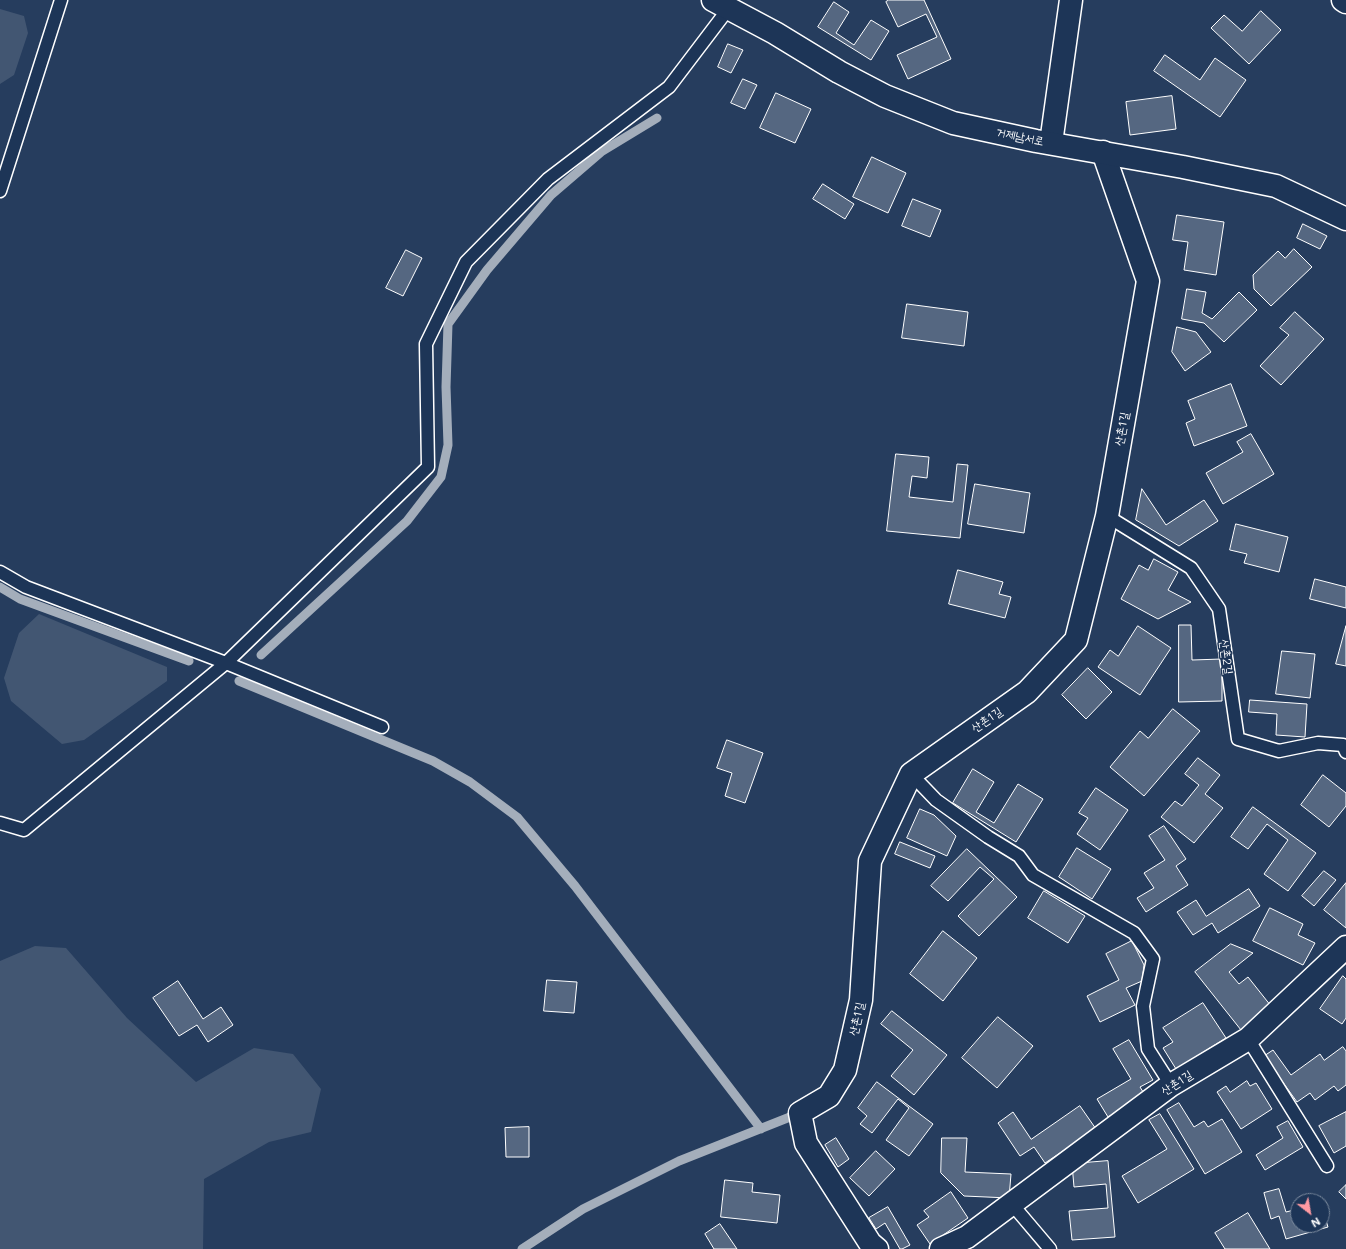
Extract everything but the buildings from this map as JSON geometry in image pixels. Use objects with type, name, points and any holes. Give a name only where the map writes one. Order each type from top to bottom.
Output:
[{"type":"street","points":[[1051,143],[1071,0]]},
{"type":"street","name":"거제남서로","points":[[721,4],[775,33],[839,72],[885,96],[953,123],[1276,186],[1346,219]]},
{"type":"street","name":"산촌1길","points":[[877,1249],[870,1243],[806,1142],[800,1113],[829,1096],[845,1070],[862,1000],[870,861],[912,774],[1027,692],[1076,640],[1107,516],[1148,281],[1103,152]]},
{"type":"street","name":"산촌1길","points":[[941,1249],[966,1237],[1171,1085],[1248,1039],[1346,947]]},
{"type":"lane","points":[[0,191],[61,0]]},
{"type":"lane","points":[[0,823],[24,830],[226,663],[428,467],[426,344],[466,262],[548,179],[669,87],[721,4]]},
{"type":"lane","name":"산촌2길","points":[[1107,516],[1190,568],[1219,609],[1238,739],[1279,751],[1318,743],[1343,745],[1346,752]]},
{"type":"lane","points":[[0,572],[26,587],[226,663],[382,727]]},
{"type":"lane","points":[[912,774],[936,800],[988,837],[1018,856],[1033,875],[1134,933],[1153,959],[1143,1006],[1148,1050],[1171,1085]]},
{"type":"lane","points":[[1248,1039],[1327,1166]]},
{"type":"lane","points":[[1011,1203],[1050,1249]]},
{"type":"shaded area","points":[[0,9],[24,16],[28,33],[14,75],[0,84]]},
{"type":"shaded area","points":[[39,614],[167,667],[167,681],[84,740],[62,744],[11,701],[4,678],[19,633]]},
{"type":"shaded area","points":[[35,946],[66,948],[127,1018],[196,1082],[254,1048],[293,1054],[321,1089],[311,1132],[269,1142],[204,1179],[203,1249],[0,1249],[0,961]]},
{"type":"waterway","points":[[261,655],[407,521],[441,477],[448,445],[446,387],[448,324],[487,270],[551,195],[601,152],[657,118]]},
{"type":"waterway","points":[[0,587],[20,599],[189,661]]},
{"type":"waterway","points":[[239,681],[433,761],[470,782],[517,817],[575,886],[761,1129]]},
{"type":"waterway","points":[[522,1249],[583,1209],[679,1161],[800,1113]]}]
